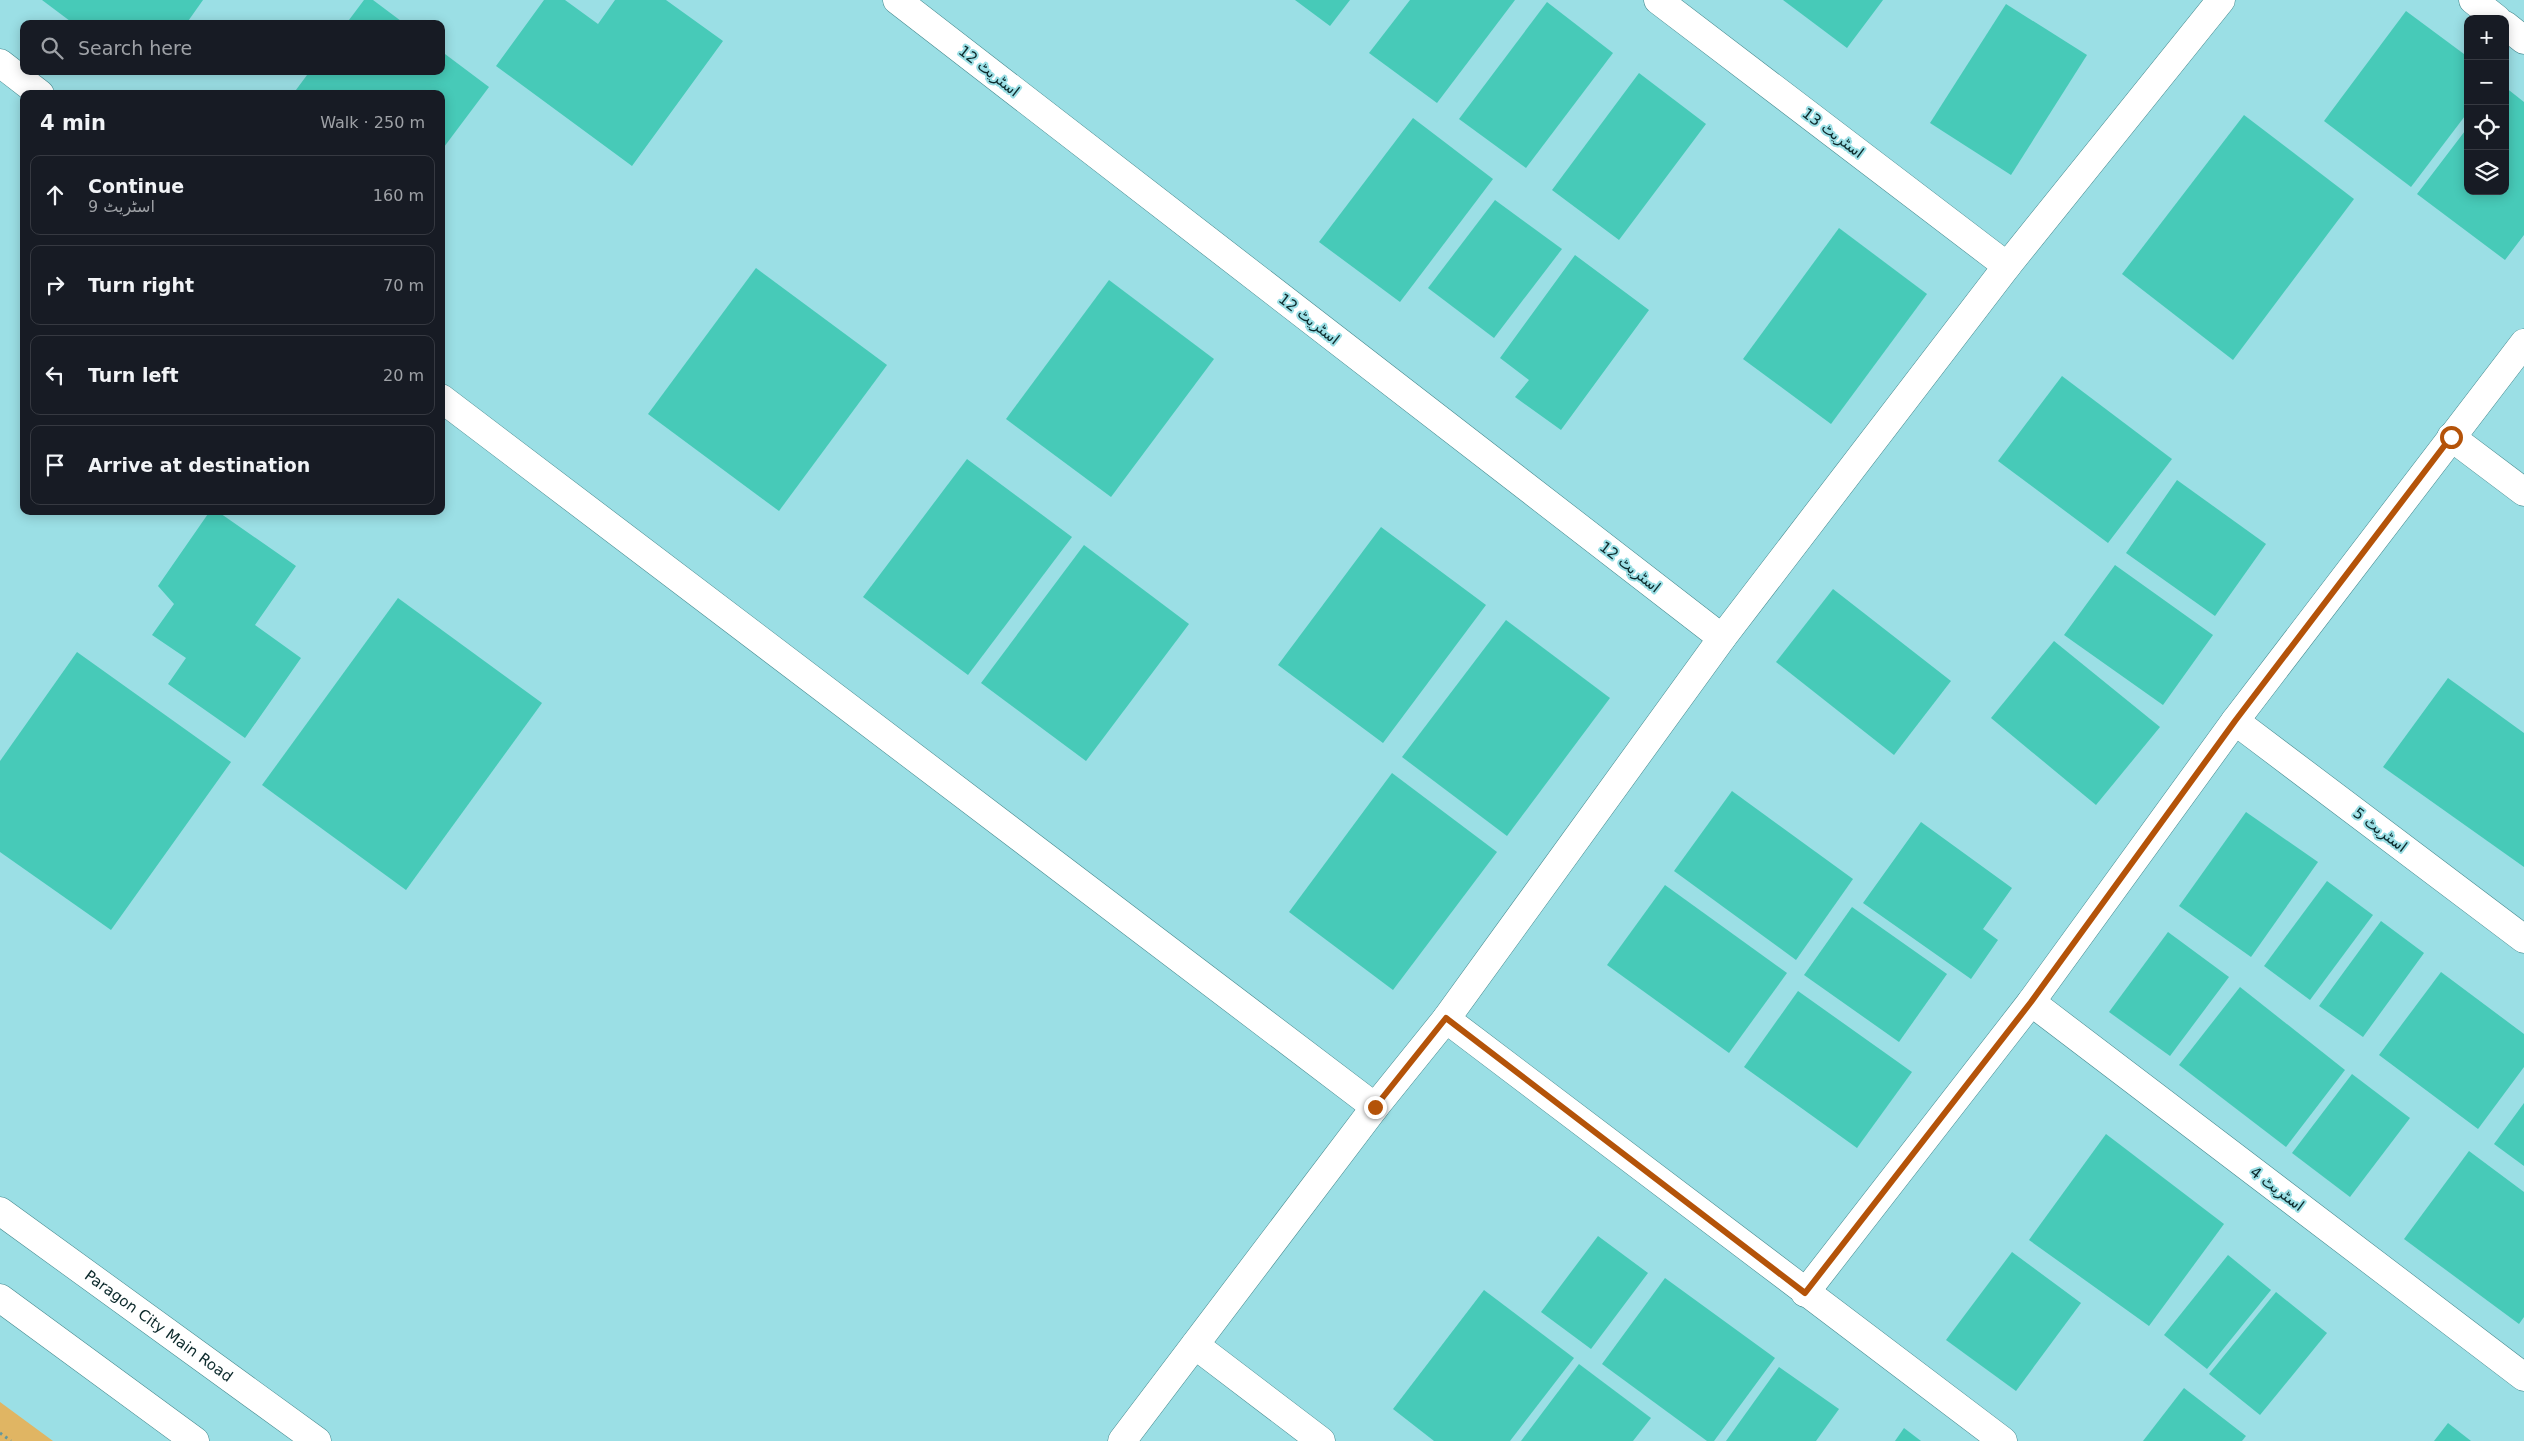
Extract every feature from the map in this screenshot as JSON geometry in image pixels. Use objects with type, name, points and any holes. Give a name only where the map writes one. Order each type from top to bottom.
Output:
[{"type":"street","name":"اسٹریٹ 12","points":[[897,0],[1722,638]]},
{"type":"street","name":"اسٹریٹ 13","points":[[1658,0],[2007,266]]},
{"type":"street","points":[[1122,1441],[1375,1107],[1446,1018],[1722,638],[2007,266],[2221,0]]},
{"type":"street","points":[[2473,0],[2492,15]]},
{"type":"street","points":[[2509,28],[2524,40]]},
{"type":"street","points":[[0,63],[35,90]]},
{"type":"street","points":[[1805,1293],[2031,1002],[2235,721],[2524,343]]},
{"type":"street","points":[[445,401],[1375,1107]]},
{"type":"street","points":[[2451,437],[2524,492]]},
{"type":"street","name":"اسٹریٹ 5","points":[[2235,721],[2524,939]]},
{"type":"street","name":"اسٹریٹ 4","points":[[2031,1002],[2524,1377]]},
{"type":"street","points":[[1446,1018],[1805,1293],[2003,1441]]},
{"type":"street","name":"Paragon City Main Road","points":[[0,1211],[317,1441]]},
{"type":"street","points":[[0,1298],[195,1441]]},
{"type":"street","points":[[1195,1345],[1321,1441]]},
{"type":"path","points":[[0,1433],[11,1441]]},
{"type":"shaded area","points":[[0,1402],[53,1441],[0,1441]]},
{"type":"building","points":[[42,0],[203,0],[189,20],[69,20]]},
{"type":"building","points":[[364,0],[373,0],[400,20],[349,20]]},
{"type":"building","points":[[544,0],[565,0],[598,24],[615,0],[666,0],[723,41],[632,166],[496,66]]},
{"type":"building","points":[[1295,0],[1350,0],[1330,26]]},
{"type":"building","points":[[1410,0],[1515,0],[1437,103],[1369,53]]},
{"type":"building","points":[[1783,0],[1883,0],[1847,48]]},
{"type":"building","points":[[1547,2],[1613,53],[1526,168],[1459,119]]},
{"type":"building","points":[[2006,4],[2087,55],[2011,175],[1930,123]]},
{"type":"building","points":[[2406,11],[2464,54],[2464,117],[2411,187],[2324,121]]},
{"type":"building","points":[[445,54],[489,87],[445,146],[445,90],[296,90],[307,75],[445,75]]},
{"type":"building","points":[[1639,73],[1706,124],[1619,240],[1552,190]]},
{"type":"building","points":[[2509,90],[2524,102],[2524,235],[2505,260],[2417,194],[2464,132],[2464,195],[2509,195]]},
{"type":"building","points":[[2244,115],[2354,199],[2233,360],[2122,274]]},
{"type":"building","points":[[1413,118],[1493,179],[1400,302],[1319,242]]},
{"type":"building","points":[[1495,200],[1562,249],[1494,338],[1428,288]]},
{"type":"building","points":[[1839,228],[1927,294],[1831,424],[1743,359]]},
{"type":"building","points":[[1575,255],[1649,310],[1561,430],[1515,397],[1529,380],[1500,358]]},
{"type":"building","points":[[756,268],[887,365],[779,511],[648,414]]},
{"type":"building","points":[[1109,280],[1214,359],[1111,497],[1006,419]]},
{"type":"building","points":[[2062,376],[2172,459],[2108,543],[1998,461]]},
{"type":"building","points":[[967,459],[1072,537],[968,675],[863,597]]},
{"type":"building","points":[[2177,480],[2266,544],[2215,616],[2126,553]]},
{"type":"building","points":[[207,515],[223,515],[296,566],[255,625],[301,658],[245,738],[168,684],[186,658],[152,635],[174,604],[158,586]]},
{"type":"building","points":[[1381,527],[1486,605],[1383,743],[1278,665]]},
{"type":"building","points":[[1084,545],[1189,624],[1086,761],[981,683]]},
{"type":"building","points":[[2115,565],[2213,635],[2163,705],[2064,635]]},
{"type":"building","points":[[1833,589],[1951,681],[1894,755],[1776,662]]},
{"type":"building","points":[[398,598],[542,703],[406,890],[262,785]]},
{"type":"building","points":[[1506,620],[1610,698],[1507,836],[1402,757]]},
{"type":"building","points":[[2054,641],[2160,727],[2096,805],[1991,718]]},
{"type":"building","points":[[77,652],[231,762],[111,930],[0,852],[0,761]]},
{"type":"building","points":[[2448,678],[2524,733],[2524,867],[2383,767]]},
{"type":"building","points":[[1392,773],[1497,852],[1393,990],[1289,912]]},
{"type":"building","points":[[1732,791],[1853,879],[1796,960],[1674,871]]},
{"type":"building","points":[[2246,812],[2318,862],[2251,957],[2179,906]]},
{"type":"building","points":[[1921,822],[2012,888],[1983,929],[1998,940],[1971,979],[1863,903]]},
{"type":"building","points":[[2327,881],[2373,915],[2310,1000],[2264,966]]},
{"type":"building","points":[[1665,885],[1787,973],[1729,1053],[1607,965]]},
{"type":"building","points":[[1852,907],[1947,974],[1899,1042],[1804,975]]},
{"type":"building","points":[[2381,921],[2424,953],[2363,1037],[2319,1006]]},
{"type":"building","points":[[2168,932],[2229,977],[2170,1056],[2109,1012]]},
{"type":"building","points":[[2441,972],[2524,1034],[2524,1067],[2478,1129],[2379,1055]]},
{"type":"building","points":[[2240,987],[2345,1070],[2286,1147],[2179,1065]]},
{"type":"building","points":[[1798,991],[1912,1072],[1857,1148],[1744,1067]]},
{"type":"building","points":[[2352,1074],[2410,1118],[2350,1197],[2292,1153]]},
{"type":"building","points":[[2524,1103],[2524,1166],[2494,1144]]},
{"type":"building","points":[[2106,1134],[2224,1224],[2149,1326],[2029,1240]]},
{"type":"building","points":[[2469,1151],[2524,1192],[2524,1317],[2519,1324],[2404,1239]]},
{"type":"building","points":[[1598,1236],[1648,1273],[1591,1349],[1541,1312]]},
{"type":"building","points":[[2012,1252],[2081,1303],[2016,1391],[1946,1340]]},
{"type":"building","points":[[2228,1255],[2271,1290],[2207,1369],[2164,1335]]},
{"type":"building","points":[[1665,1278],[1775,1358],[1714,1441],[1707,1441],[1602,1364]]},
{"type":"building","points":[[1484,1290],[1574,1358],[1510,1441],[1434,1441],[1393,1409]]},
{"type":"building","points":[[2276,1292],[2327,1333],[2260,1415],[2209,1374]]},
{"type":"building","points":[[1579,1364],[1651,1418],[1633,1441],[1521,1441]]},
{"type":"building","points":[[1779,1367],[1839,1409],[1816,1441],[1726,1441]]},
{"type":"building","points":[[2184,1388],[2246,1436],[2242,1441],[2143,1441]]},
{"type":"building","points":[[2448,1423],[2471,1441],[2434,1441]]},
{"type":"building","points":[[1904,1428],[1921,1441],[1895,1441]]},
{"type":"route","points":[[1375,1107],[1446,1018],[1805,1293],[2031,1002],[2235,721],[2451,437]]}]
